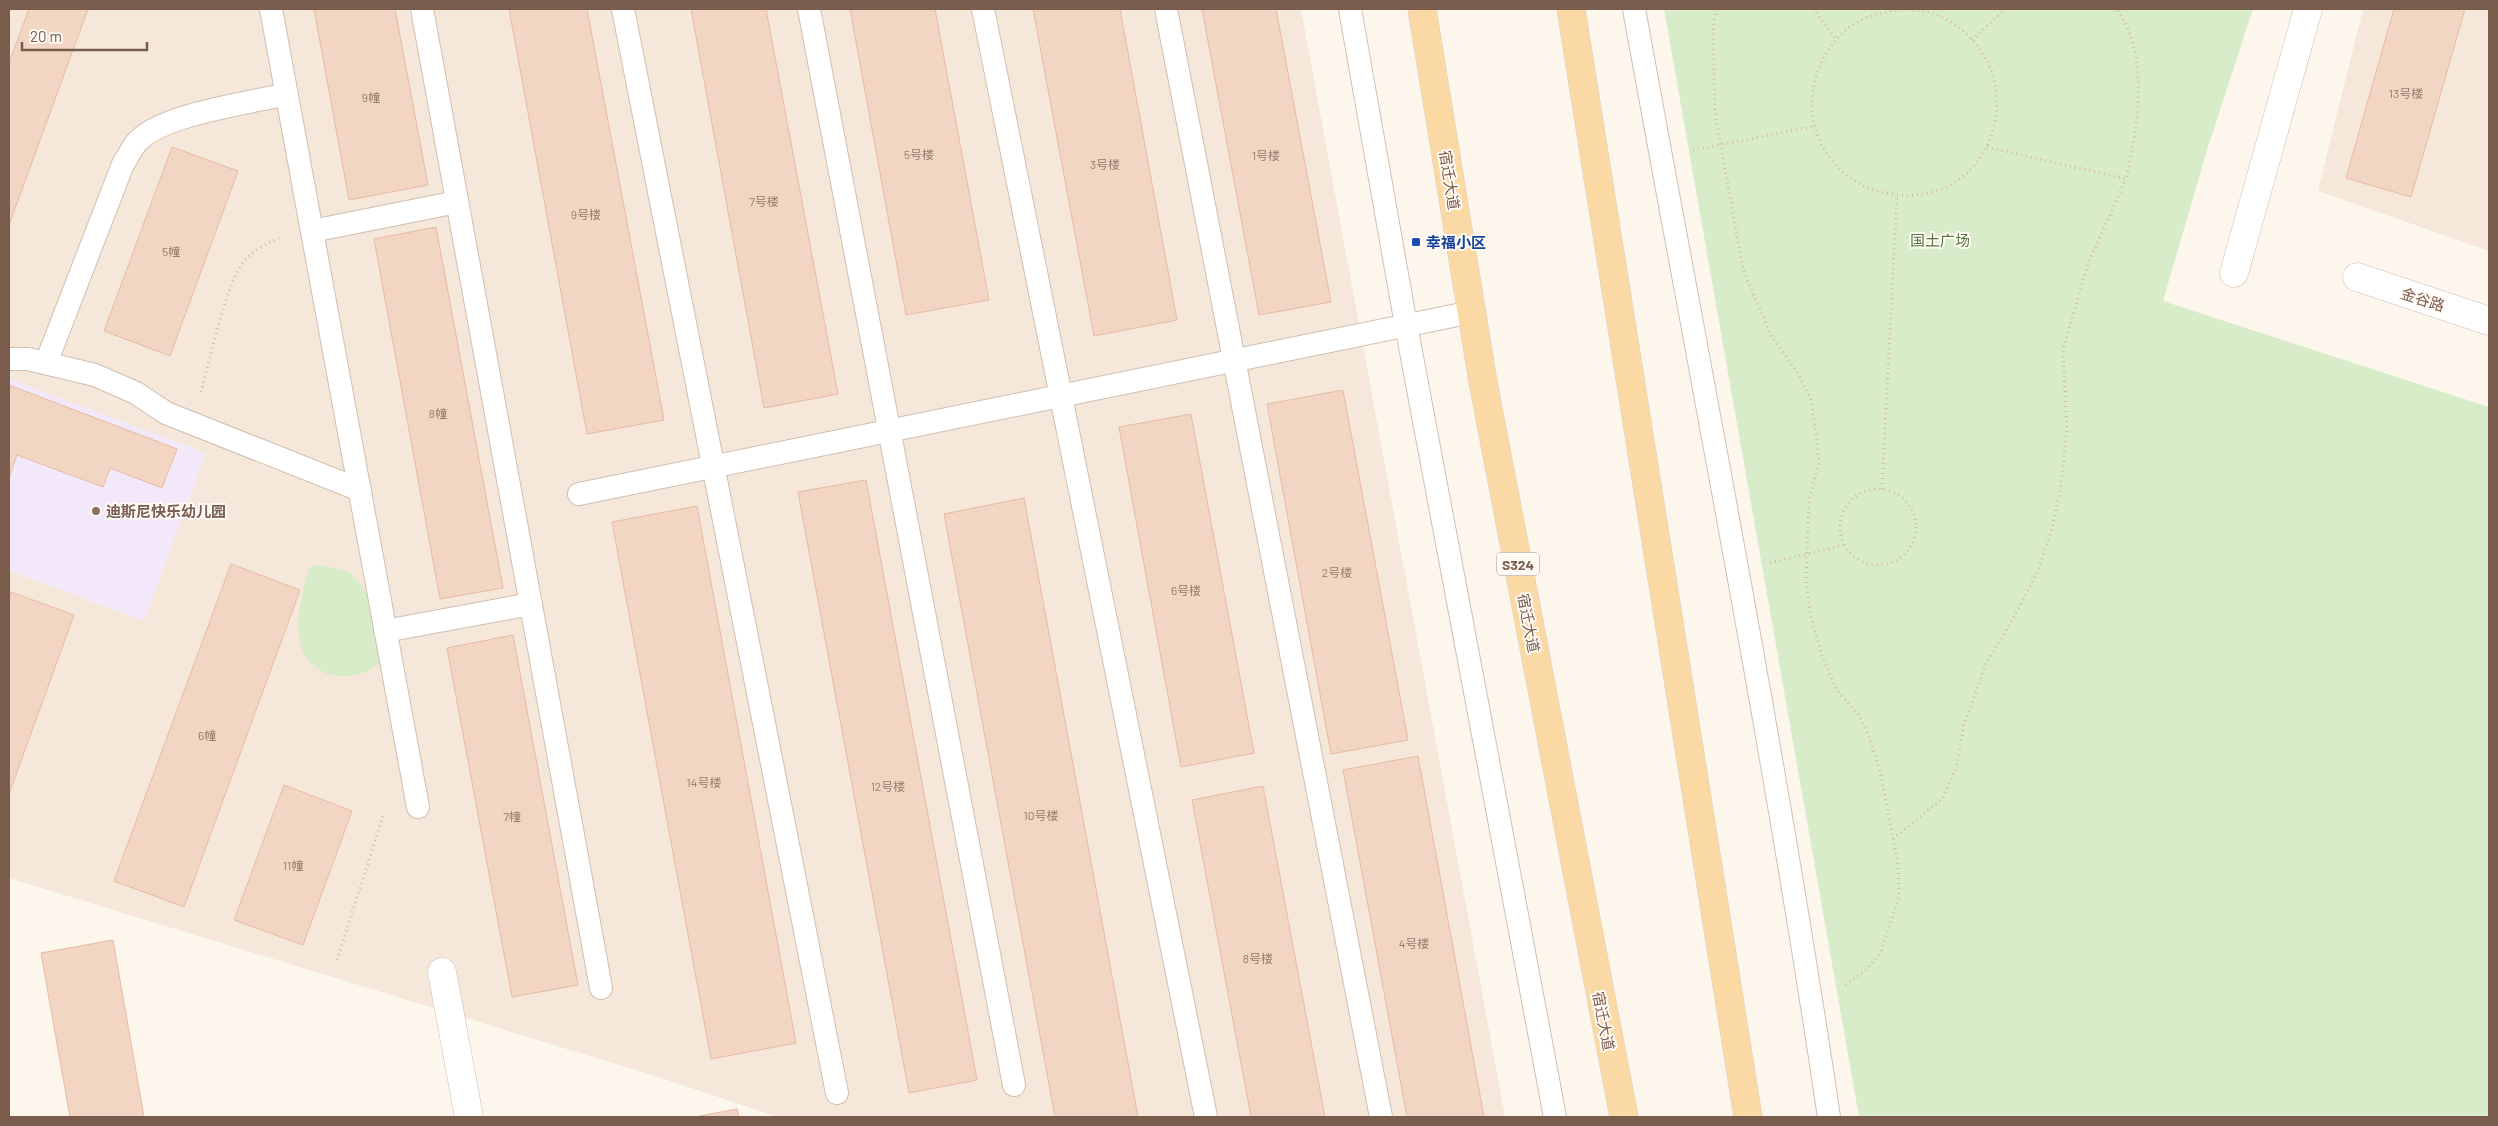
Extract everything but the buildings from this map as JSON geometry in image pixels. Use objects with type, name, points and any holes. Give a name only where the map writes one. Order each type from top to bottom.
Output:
[{"type":"main road","name":"宿迁大道","points":[[1422,9],[1489,411],[1624,1117]]},
{"type":"main road","points":[[1570,9],[1748,1117]]},
{"type":"street","points":[[2234,273],[2308,9]]},
{"type":"street","name":"金谷路","points":[[2357,277],[2489,321]]},
{"type":"street","points":[[442,972],[469,1117]]},
{"type":"lane","points":[[272,9],[418,807]]},
{"type":"lane","points":[[422,9],[601,988]]},
{"type":"lane","points":[[623,9],[837,1093]]},
{"type":"lane","points":[[809,9],[1014,1085]]},
{"type":"lane","points":[[983,9],[1206,1117]]},
{"type":"lane","points":[[1166,9],[1381,1117]]},
{"type":"lane","points":[[1350,9],[1406,325],[1555,1117]]},
{"type":"lane","points":[[1634,9],[1737,570],[1812,1002],[1829,1117]]},
{"type":"lane","points":[[46,363],[123,164],[138,141],[159,127],[184,118],[287,94]]},
{"type":"lane","points":[[312,231],[457,202]]},
{"type":"lane","points":[[579,494],[1472,312]]},
{"type":"lane","points":[[9,359],[28,358],[95,375],[136,393],[166,413],[360,490]]},
{"type":"lane","points":[[385,631],[531,604]]},
{"type":"path","points":[[1716,9],[1713,31],[1715,113],[1743,270],[1772,337],[1796,372],[1810,397],[1816,432],[1819,464],[1809,499],[1806,579],[1812,618],[1822,656],[1836,689],[1858,714],[1869,736],[1880,771],[1898,864],[1899,896],[1880,954],[1865,971],[1847,984],[1812,1002]]},
{"type":"path","points":[[1813,9],[1836,39]]},
{"type":"path","points":[[1901,9],[1934,13],[1962,29],[1984,53],[1996,83],[1997,116],[1987,147],[1967,173],[1939,190],[1908,196],[1872,191],[1844,174],[1823,149],[1815,126],[1811,98],[1819,66],[1836,39],[1862,20],[1901,9]]},
{"type":"path","points":[[1972,40],[2005,9]]},
{"type":"path","points":[[1893,839],[1942,800],[1956,768],[1964,724],[1986,664],[2014,617],[2038,571],[2051,532],[2060,491],[2067,430],[2063,349],[2088,264],[2126,179],[2138,113],[2137,72],[2131,42],[2117,9]]},
{"type":"path","points":[[1660,156],[1815,126]]},
{"type":"path","points":[[1987,147],[2126,179]]},
{"type":"path","points":[[1882,489],[1897,195]]},
{"type":"path","points":[[192,424],[233,282],[243,261],[261,246],[280,238],[312,231]]},
{"type":"path","points":[[1868,489],[1882,489],[1896,493],[1906,501],[1914,512],[1917,526],[1915,539],[1906,555],[1894,562],[1882,566],[1868,565],[1856,559],[1844,545],[1840,537],[1840,523],[1847,504],[1856,495],[1868,489]]},
{"type":"path","points":[[1737,570],[1844,545]]},
{"type":"path","points":[[337,960],[387,802],[410,769]]},
{"type":"shaded area","points":[[9,9],[1301,9],[1505,1117],[778,1117],[652,1075],[9,878],[9,570],[144,621],[205,453],[9,379]]},
{"type":"shaded area","points":[[2363,9],[2489,9],[2489,251],[2318,191]]},
{"type":"shaded area","name":"迪斯尼快乐幼儿园","points":[[9,379],[206,453],[144,621],[9,570]]},
{"type":"green space","name":"国土广场","points":[[1664,9],[2253,9],[2208,147],[2163,301],[2489,407],[2489,1117],[1859,1117]]},
{"type":"green space","points":[[319,565],[346,571],[358,581],[365,591],[373,615],[379,664],[370,670],[354,675],[334,676],[316,667],[307,657],[301,646],[299,620],[303,592],[309,567]]},
{"type":"place","name":"幸福小区","points":[[1416,242]]},
{"type":"place","name":"迪斯尼快乐幼儿园","points":[[96,511]]}]
